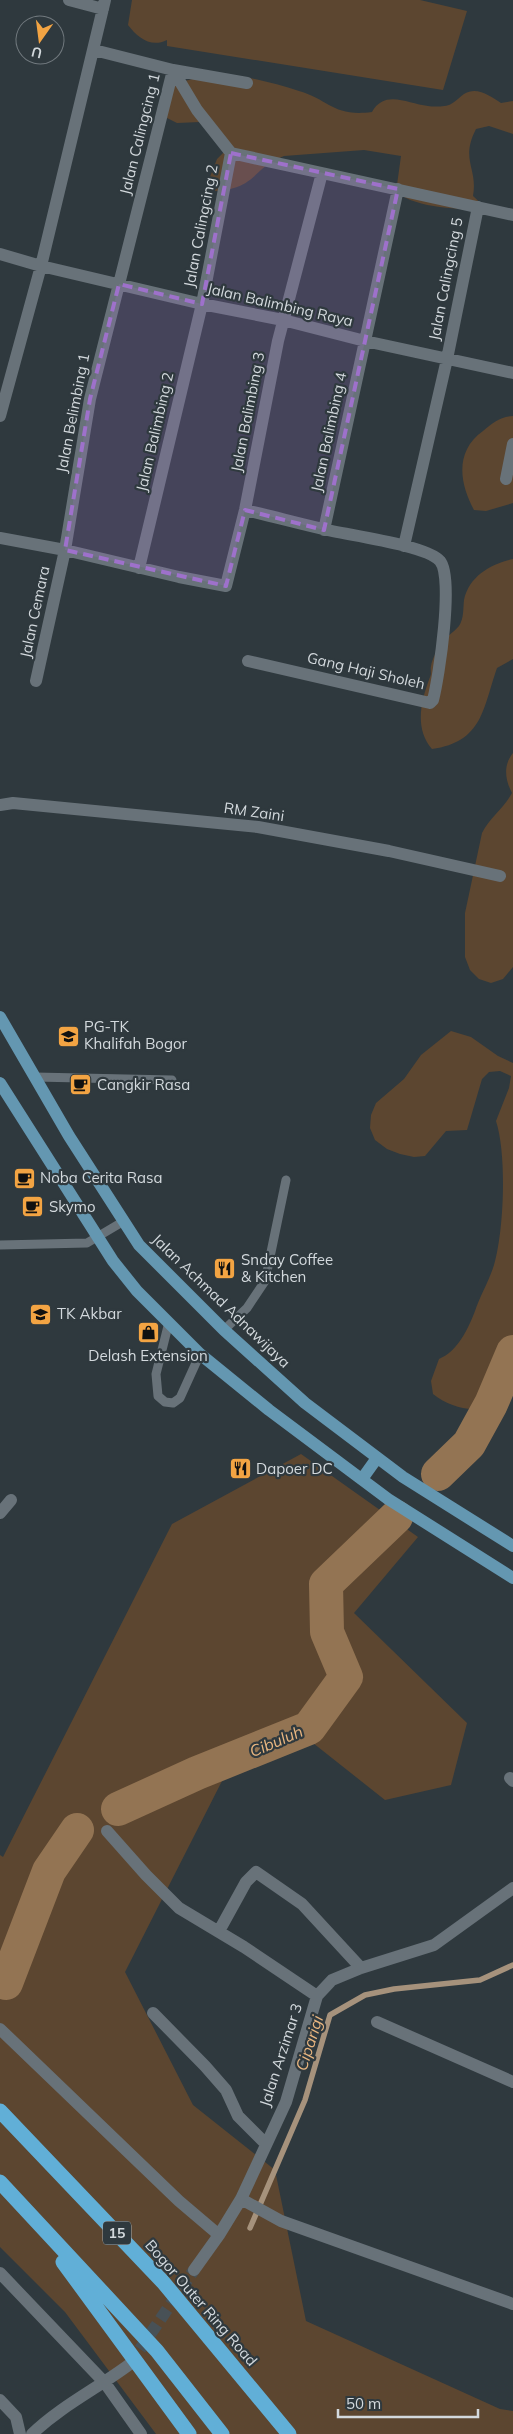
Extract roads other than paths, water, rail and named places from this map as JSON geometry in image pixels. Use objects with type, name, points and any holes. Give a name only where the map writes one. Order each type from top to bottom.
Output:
[{"type":"highway","name":"Bogor Outer Ring Road","points":[[0,2111],[163,2282],[289,2434]]},
{"type":"highway","points":[[0,2182],[157,2351],[222,2434]]},
{"type":"highway","points":[[18,2200],[189,2434]]},
{"type":"main road","name":"Jalan Achmad Adnawijaya","points":[[0,1017],[69,1136],[139,1245],[224,1330],[305,1403],[403,1477],[513,1546]]},
{"type":"main road","points":[[0,1083],[97,1237],[137,1291],[200,1354],[269,1410],[388,1499],[513,1578]]},
{"type":"main road","points":[[362,1479],[377,1458]]},
{"type":"street","points":[[0,416],[41,266],[104,4],[70,0]]},
{"type":"street","name":"Jalan Calingcing 1","points":[[94,50],[173,70],[119,284]]},
{"type":"street","points":[[173,70],[246,83]]},
{"type":"street","points":[[173,70],[197,110],[231,153],[513,214]]},
{"type":"street","name":"Jalan Calingcing 2","points":[[202,304],[231,153]]},
{"type":"street","name":"Jalan Balimbing 3","points":[[139,568],[226,586],[245,510],[283,320],[322,173]]},
{"type":"street","name":"Jalan Balimbing 4","points":[[324,530],[398,189]]},
{"type":"street","name":"Jalan Calingcing 5","points":[[404,546],[447,358],[478,207]]},
{"type":"street","name":"Jalan Balimbing Raya","points":[[0,254],[41,266],[202,304],[283,320],[365,341],[513,373]]},
{"type":"street","name":"Jalan Belimbing 1","points":[[65,550],[90,399],[119,284]]},
{"type":"street","name":"Jalan Balimbing 2","points":[[139,568],[202,304]]},
{"type":"street","points":[[506,479],[513,444]]},
{"type":"street","name":"Gang Haji Sholeh","points":[[245,510],[324,530],[404,546],[440,560],[444,570],[445,619],[438,682],[433,700],[430,702],[248,661]]},
{"type":"street","points":[[0,538],[65,550],[139,568]]},
{"type":"street","name":"Jalan Cemara","points":[[36,681],[65,550]]},
{"type":"street","name":"RM Zaini","points":[[0,805],[13,802],[258,827],[389,851],[500,876]]},
{"type":"street","points":[[0,1513],[11,1500]]},
{"type":"street","points":[[107,1831],[146,1875],[179,1908],[219,1931],[317,1996]]},
{"type":"street","points":[[219,1931],[246,1882],[256,1872],[302,1904],[361,1968]]},
{"type":"street","name":"Jalan Arzimar 3","points":[[194,2270],[245,2202],[266,2144],[286,2102],[317,1996],[332,1980],[361,1968],[434,1945],[513,1888]]},
{"type":"street","points":[[153,2013],[226,2090],[238,2116],[266,2144]]},
{"type":"street","points":[[377,2022],[513,2082]]},
{"type":"street","points":[[0,2029],[179,2201],[220,2235]]},
{"type":"street","points":[[245,2202],[281,2221],[513,2304]]},
{"type":"street","points":[[0,2273],[105,2383],[141,2434]]},
{"type":"street","points":[[32,2434],[56,2414],[105,2383],[130,2364]]},
{"type":"street","points":[[0,2400],[16,2417],[20,2434]]},
{"type":"lane","points":[[35,1077],[172,1080]]},
{"type":"lane","points":[[224,1330],[247,1308],[265,1281],[286,1180]]},
{"type":"lane","points":[[0,1245],[87,1243],[124,1221]]},
{"type":"lane","points":[[169,1322],[156,1374],[158,1396],[165,1402],[174,1403],[180,1398],[200,1354]]},
{"type":"waterway","name":"Cibuluh","points":[[438,1474],[469,1444],[491,1404],[513,1352]]},
{"type":"waterway","name":"Cibuluh","points":[[118,1809],[197,1773],[309,1728],[346,1677],[327,1632],[326,1584],[396,1517]]},
{"type":"waterway","name":"Cibuluh","points":[[6,1983],[49,1871],[77,1830]]},
{"type":"waterway","name":"Ciparigi","points":[[250,2228],[305,2100],[330,2015],[365,1995],[394,1989],[480,1980],[513,1965]]},
{"type":"tunnel","points":[[130,2364],[194,2270]]},
{"type":"place","name":"PG-TK Khalifah Bogor","points":[[68,1036]]},
{"type":"place","name":"Cangkir Rasa","points":[[81,1085]]},
{"type":"place","name":"Noba Cerita Rasa","points":[[24,1178]]},
{"type":"place","name":"Skymo","points":[[33,1207]]},
{"type":"place","name":"Snday Coffee & Kitchen","points":[[225,1269]]},
{"type":"place","name":"TK Akbar","points":[[41,1314]]},
{"type":"place","name":"Delash Extension","points":[[148,1333]]},
{"type":"place","name":"Dapoer DC","points":[[240,1469]]}]
